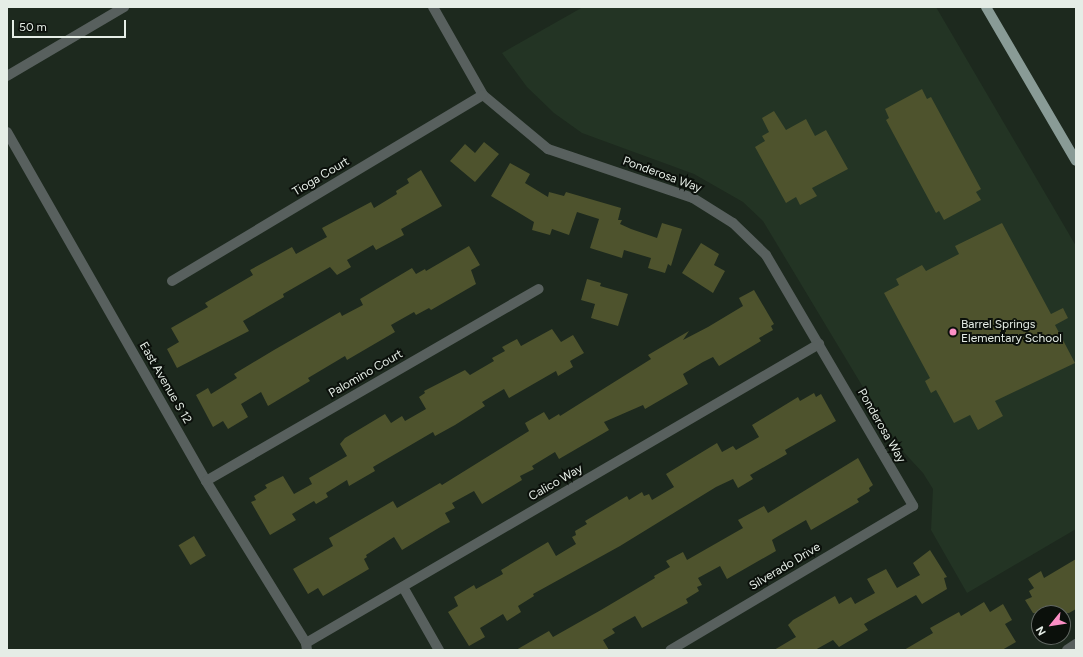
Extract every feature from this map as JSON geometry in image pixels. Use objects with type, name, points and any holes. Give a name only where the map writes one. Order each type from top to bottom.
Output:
[{"type":"main road","points":[[986,7],[1075,158]]},
{"type":"street","points":[[7,76],[124,7]]},
{"type":"street","name":"Ponderosa Way","points":[[433,7],[483,95],[548,149],[693,198],[733,223],[766,255],[913,506]]},
{"type":"street","name":"Tioga Court","points":[[172,281],[483,95]]},
{"type":"street","name":"East Avenue S 12","points":[[7,132],[206,481],[306,646]]},
{"type":"street","name":"Palomino Court","points":[[206,481],[539,289]]},
{"type":"street","name":"Calico Way","points":[[306,646],[403,587],[819,344]]},
{"type":"street","name":"Silverado Drive","points":[[670,650],[913,506]]},
{"type":"street","points":[[403,587],[439,650]]},
{"type":"street","points":[[1067,650],[1076,644]]},
{"type":"shaded area","name":"Barrel Springs Elementary School","points":[[583,7],[936,7],[1076,246],[1076,529],[967,593],[931,530],[933,489],[923,473],[899,447],[763,221],[743,202],[694,174],[582,133],[554,113],[527,87],[502,53]]},
{"type":"building","points":[[922,89],[927,99],[931,97],[981,189],[976,192],[981,200],[944,220],[939,211],[936,213],[886,120],[889,118],[885,109]]},
{"type":"building","points":[[774,111],[786,130],[806,119],[815,136],[826,130],[848,169],[812,188],[817,196],[800,205],[796,197],[786,203],[755,147],[765,141],[762,136],[769,132],[762,118]]},
{"type":"building","points":[[484,142],[499,154],[475,182],[450,161],[465,144],[475,153]]},
{"type":"building","points":[[510,163],[530,174],[525,183],[548,197],[549,192],[564,196],[566,192],[621,208],[618,220],[622,220],[620,224],[631,229],[657,238],[662,223],[682,229],[671,266],[668,264],[665,273],[648,268],[651,258],[624,250],[622,258],[590,248],[599,219],[577,212],[569,235],[552,229],[550,235],[532,230],[534,222],[491,196]]},
{"type":"building","points":[[421,170],[442,206],[401,229],[404,235],[376,250],[373,245],[347,260],[351,267],[337,275],[330,267],[283,294],[284,297],[243,321],[249,331],[177,368],[167,349],[179,342],[171,328],[208,307],[205,303],[253,275],[250,270],[292,247],[296,254],[327,237],[322,228],[371,202],[374,208],[397,194],[396,191],[409,183],[407,179]]},
{"type":"building","points":[[1002,223],[1051,314],[1063,308],[1068,318],[1055,325],[1075,363],[995,401],[1003,416],[978,430],[970,415],[954,423],[936,390],[931,393],[925,381],[930,378],[884,293],[899,285],[896,279],[922,265],[926,271],[959,254],[955,246]]},
{"type":"building","points":[[701,243],[719,254],[714,265],[725,271],[713,293],[682,273]]},
{"type":"building","points":[[469,246],[480,265],[471,270],[476,284],[431,310],[429,308],[416,315],[414,312],[391,325],[395,332],[347,360],[345,356],[308,378],[310,381],[268,406],[261,392],[241,404],[248,417],[228,429],[223,421],[213,427],[196,395],[208,388],[211,394],[237,378],[234,374],[274,350],[340,312],[342,316],[363,305],[360,299],[412,268],[416,274],[425,269],[426,271]]},
{"type":"building","points":[[587,279],[601,283],[600,286],[628,294],[618,326],[591,318],[595,304],[581,300]]},
{"type":"building","points":[[754,290],[774,324],[771,326],[773,330],[759,338],[761,341],[719,366],[713,357],[703,362],[683,374],[688,384],[645,409],[643,405],[604,422],[609,430],[559,459],[555,452],[532,466],[534,469],[520,476],[522,480],[482,504],[474,491],[452,503],[455,508],[445,513],[450,522],[402,550],[394,537],[366,555],[367,557],[364,559],[369,569],[323,596],[318,588],[308,594],[293,569],[333,546],[329,538],[393,501],[397,508],[440,483],[442,485],[529,431],[525,423],[544,412],[549,420],[559,414],[560,416],[651,359],[648,355],[689,331],[683,340],[743,306],[739,298]]},
{"type":"building","points":[[552,329],[561,342],[573,335],[584,353],[570,361],[573,367],[558,376],[556,371],[509,398],[504,389],[482,402],[485,406],[455,425],[435,436],[433,432],[373,467],[375,471],[349,486],[347,480],[326,493],[328,497],[316,504],[314,501],[292,514],[296,520],[270,535],[251,502],[256,500],[254,496],[267,488],[265,485],[283,476],[294,494],[312,484],[309,478],[347,456],[340,444],[345,438],[385,414],[391,423],[402,416],[405,421],[426,409],[419,397],[425,393],[424,391],[465,370],[470,375],[494,361],[492,358],[505,351],[502,347],[517,339],[521,346]]},
{"type":"building","points":[[814,393],[816,397],[821,394],[836,421],[785,450],[787,454],[750,475],[753,479],[738,488],[733,479],[716,487],[620,546],[533,594],[534,596],[518,606],[521,612],[507,621],[503,614],[480,628],[485,637],[469,646],[448,612],[458,606],[454,597],[474,585],[476,589],[503,574],[501,570],[548,542],[556,556],[576,544],[572,537],[576,535],[575,531],[587,524],[585,521],[627,496],[629,500],[642,492],[644,496],[649,494],[652,500],[674,487],[666,474],[717,443],[722,452],[733,446],[736,450],[759,437],[752,425],[798,397],[800,401]]},
{"type":"building","points":[[858,458],[873,485],[869,488],[870,491],[857,499],[859,502],[811,530],[806,520],[775,538],[772,540],[776,551],[727,579],[720,566],[698,578],[702,585],[697,587],[699,591],[686,599],[688,603],[642,628],[635,616],[612,629],[615,633],[603,640],[609,650],[516,650],[549,631],[553,637],[655,578],[654,576],[670,567],[666,561],[683,552],[687,560],[743,528],[738,520],[764,506],[768,513]]},
{"type":"building","points":[[194,536],[206,556],[190,565],[179,545]]},
{"type":"building","points":[[930,550],[947,577],[944,578],[947,589],[922,604],[916,595],[864,624],[868,630],[839,647],[833,640],[815,650],[774,650],[796,637],[788,625],[793,620],[835,596],[839,604],[851,597],[855,604],[875,593],[867,579],[886,569],[897,588],[920,575],[913,563]]},
{"type":"building","points":[[1076,559],[1076,609],[1071,612],[1071,605],[1031,605],[1031,610],[1025,600],[1032,597],[1029,591],[1034,588],[1028,579],[1041,571],[1044,578]]},
{"type":"building","points":[[984,602],[990,612],[1003,604],[1012,620],[1005,624],[1016,642],[1002,650],[904,650],[933,633],[930,628],[959,612],[961,616]]},
{"type":"place","name":"Barrel Springs Elementary School","points":[[953,332]]}]
